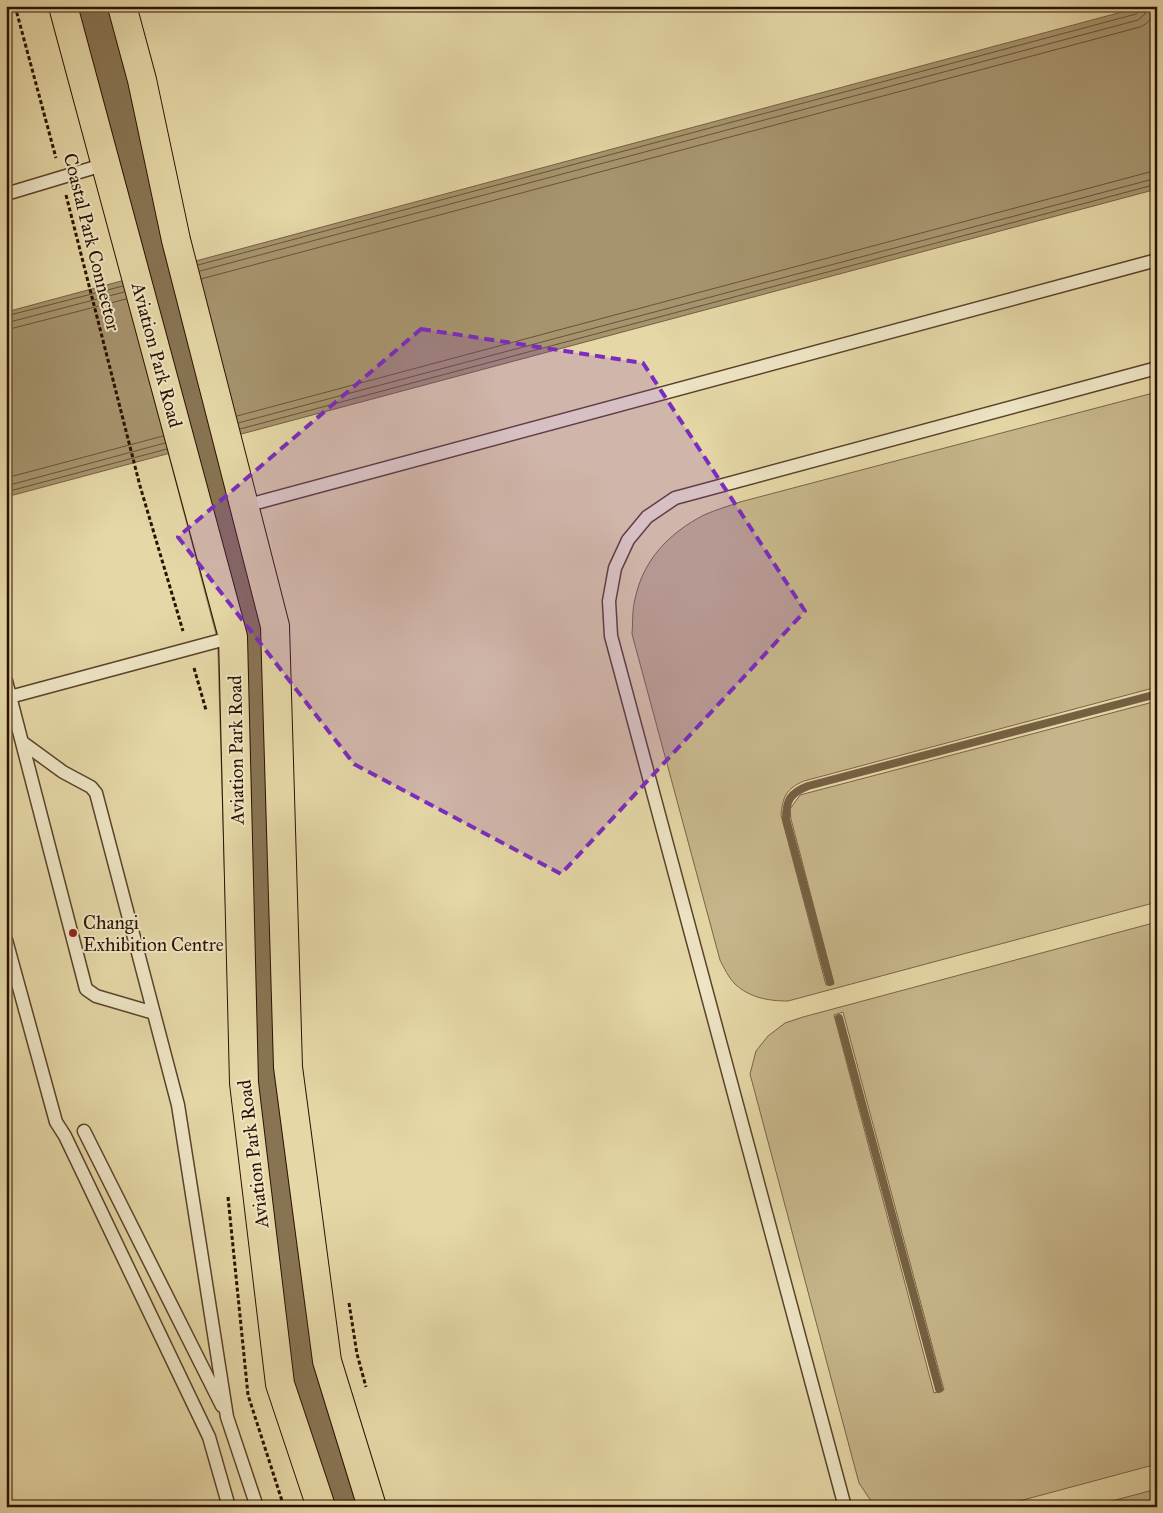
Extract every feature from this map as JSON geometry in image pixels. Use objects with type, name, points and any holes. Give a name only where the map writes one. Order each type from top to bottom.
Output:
[{"type":"main road","name":"Aviation Park Road","points":[[62,6],[233,637],[244,1083],[280,1384],[321,1507]]},
{"type":"main road","points":[[122,6],[142,80],[176,240],[275,626],[288,1067],[326,1361],[372,1507]]},
{"type":"lane","points":[[6,194],[106,164]]},
{"type":"lane","points":[[245,506],[1157,260]]},
{"type":"lane","points":[[845,1507],[611,636],[609,601],[614,568],[628,540],[647,517],[675,498],[1157,368]]},
{"type":"lane","points":[[8,698],[233,637]]},
{"type":"lane","points":[[6,681],[8,698],[22,742],[86,989],[96,996],[154,1013]]},
{"type":"lane","points":[[22,742],[63,772],[91,787],[96,793],[178,1105],[228,1417],[257,1507]]},
{"type":"lane","points":[[6,940],[56,1122],[65,1136],[209,1436],[229,1507]]},
{"type":"lane","points":[[84,1131],[228,1417]]},
{"type":"path","name":"Coastal Park Connector","points":[[15,6],[62,178],[140,486]]},
{"type":"path","points":[[348,1296],[357,1354],[368,1392]]},
{"type":"highlighted area","points":[[421,329],[643,363],[805,611],[561,874],[354,764],[178,537]]},
{"type":"shaded area","points":[[1157,392],[1157,687],[804,781],[793,787],[786,794],[781,815],[826,985],[834,984],[791,819],[790,809],[800,795],[1157,701],[1157,902],[788,1001],[760,998],[741,989],[731,979],[720,960],[632,634],[635,599],[644,572],[651,560],[669,539],[691,522],[708,513],[740,502]]},
{"type":"shaded area","points":[[1157,922],[1157,1464],[997,1507],[875,1507],[859,1483],[750,1074],[756,1051],[768,1036],[785,1023]],"holes":[[[843,1012],[944,1390],[934,1393],[834,1015]]]},
{"type":"shaded area","points":[[1157,1489],[1157,1507],[1089,1507]]},
{"type":"water","points":[[1144,6],[1157,6],[1157,189],[6,497],[6,312]]},
{"type":"waterway","points":[[830,982],[786,819],[788,802],[797,791],[808,786],[1157,694]]},
{"type":"waterway","points":[[839,1018],[939,1389]]},
{"type":"taxiway","points":[[85,6],[253,635],[266,1077],[303,1367],[346,1507]]},
{"type":"place","name":"Changi Exhibition Centre","points":[[73,933]]}]
